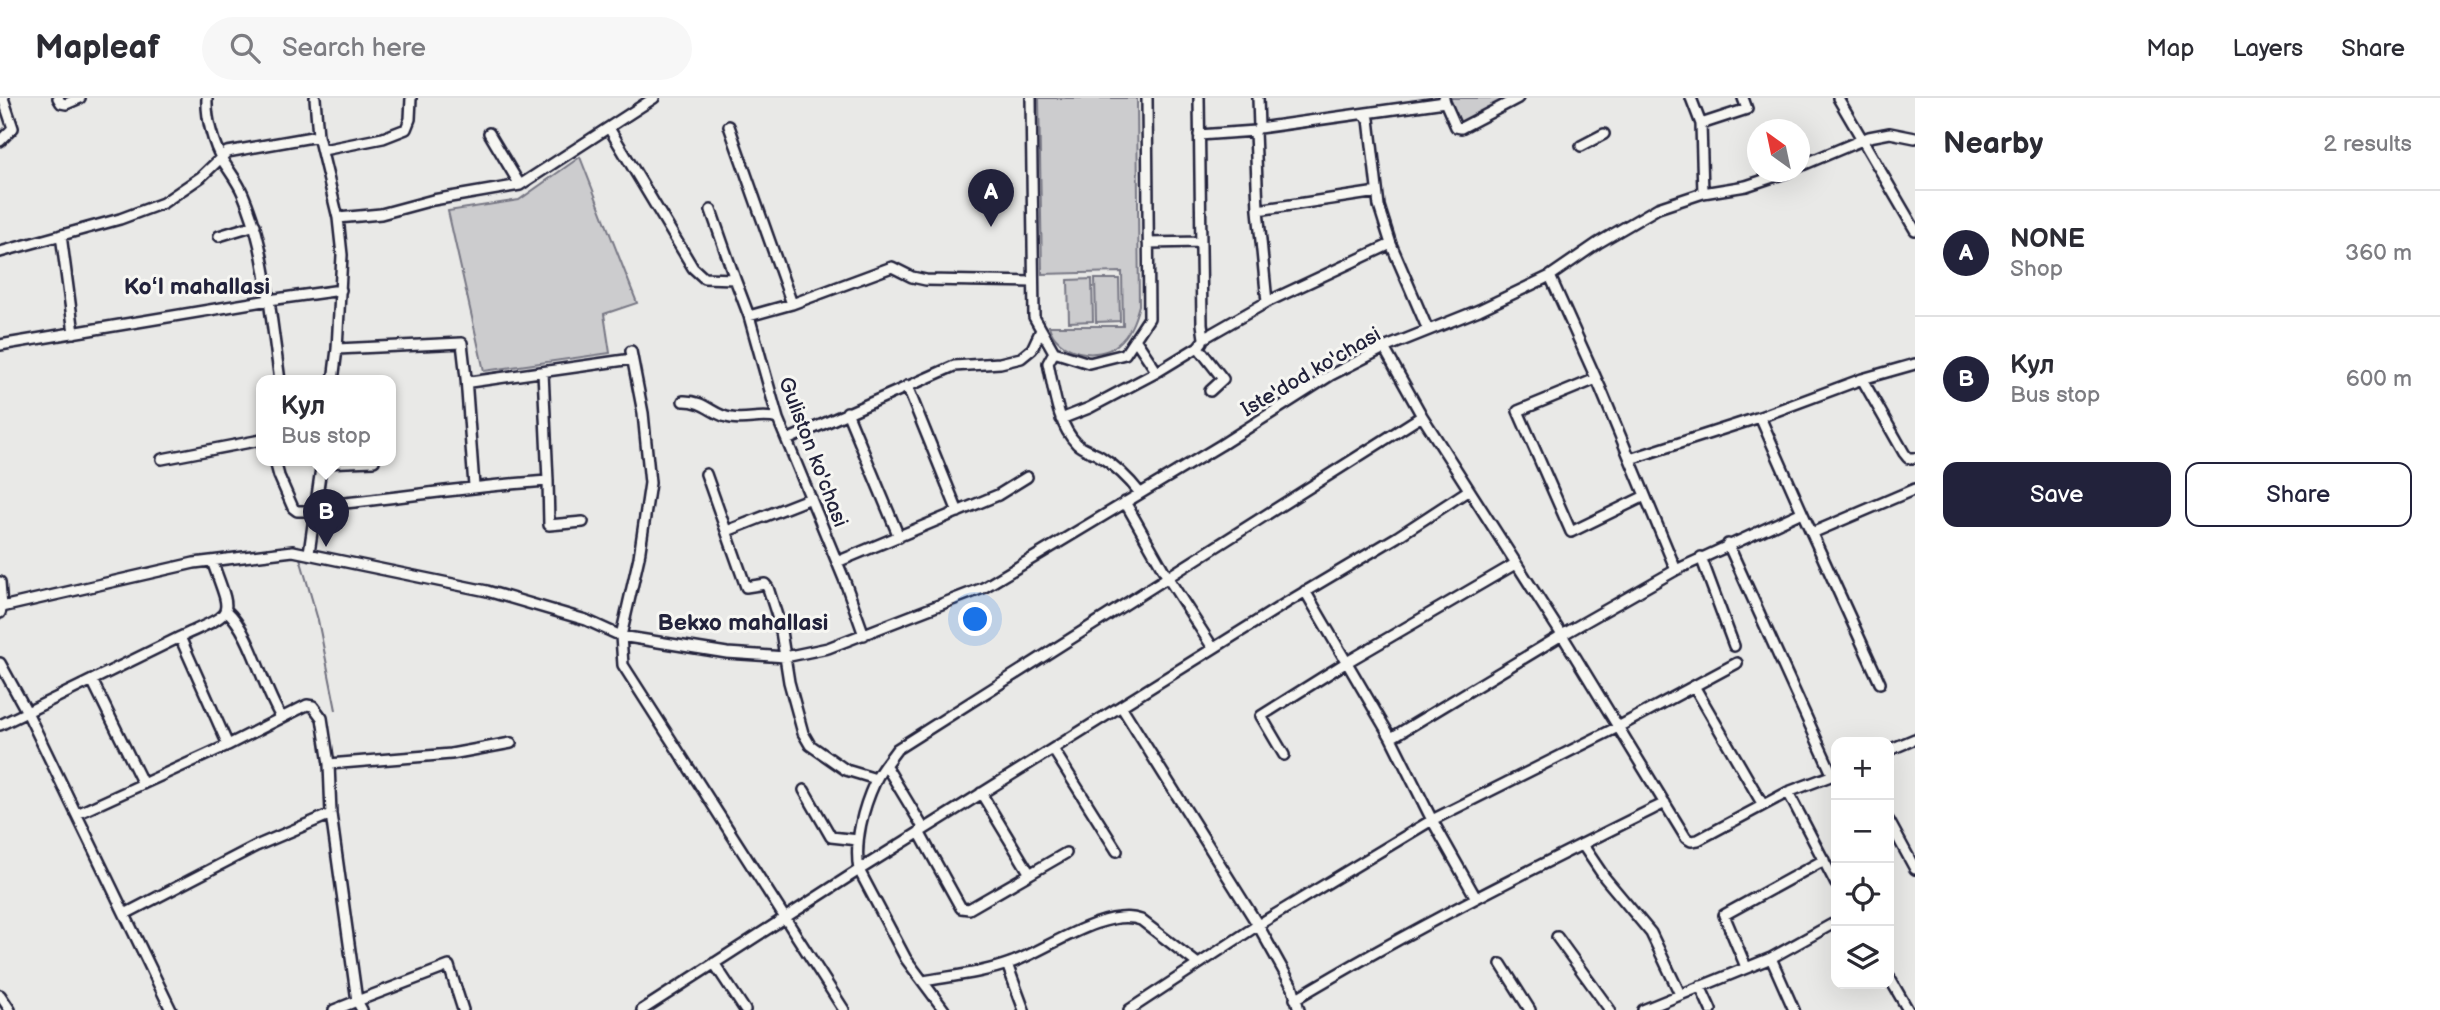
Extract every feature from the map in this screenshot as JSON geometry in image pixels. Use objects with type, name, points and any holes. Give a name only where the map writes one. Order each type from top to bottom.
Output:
[{"type":"street","points":[[0,141],[13,128],[3,98]]},
{"type":"street","points":[[58,98],[61,103],[66,104],[80,98]]},
{"type":"street","points":[[206,98],[212,133],[221,158],[242,190],[256,225],[270,300],[279,375]]},
{"type":"street","points":[[315,98],[318,136],[338,218],[342,255],[334,375]]},
{"type":"street","points":[[323,150],[383,138],[406,129],[410,119],[411,98]]},
{"type":"street","points":[[338,218],[381,214],[433,200],[520,185],[654,98]]},
{"type":"street","points":[[1031,98],[1034,317],[1054,352],[1089,363],[1125,354],[1149,317],[1147,98]]},
{"type":"street","points":[[1199,98],[1204,338]]},
{"type":"street","points":[[1258,98],[1258,210],[1267,302]]},
{"type":"street","points":[[1363,114],[1445,100],[1456,127],[1461,128],[1518,98]]},
{"type":"street","points":[[1691,98],[1702,124],[1703,193]]},
{"type":"street","points":[[1702,124],[1746,109],[1743,98]]},
{"type":"street","points":[[1838,98],[1866,138],[1915,230]]},
{"type":"street","points":[[1199,135],[1257,130],[1359,112],[1369,119],[1379,206],[1391,244],[1427,330]]},
{"type":"street","points":[[729,126],[792,304]]},
{"type":"street","points":[[609,128],[692,268],[704,278],[735,279]]},
{"type":"street","points":[[489,133],[520,185]]},
{"type":"street","points":[[1810,162],[1866,138],[1889,133],[1915,138]]},
{"type":"street","points":[[1581,146],[1604,134]]},
{"type":"street","points":[[0,252],[120,219],[163,203],[201,177],[226,152],[318,136]]},
{"type":"street","name":"Iste'dod ko'chasi","points":[[1,610],[194,563],[293,551],[487,591],[586,620],[621,636],[727,653],[785,657],[828,648],[983,588],[1331,375],[1384,348],[1479,310],[1550,276],[1658,208],[1703,193],[1758,182]]},
{"type":"street","points":[[1258,210],[1377,192]]},
{"type":"street","name":"Guliston ko'chasi","points":[[711,210],[749,316],[778,419],[838,562],[864,635]]},
{"type":"street","points":[[219,236],[256,225]]},
{"type":"street","points":[[61,235],[74,333]]},
{"type":"street","points":[[1148,243],[1201,242]]},
{"type":"street","points":[[1061,419],[1089,408],[1157,372],[1199,347],[1204,338],[1267,302],[1391,244]]},
{"type":"street","points":[[749,316],[792,304],[892,267],[912,277],[926,280],[1033,282]]},
{"type":"street","points":[[1550,276],[1676,570]]},
{"type":"street","points":[[0,345],[341,290]]},
{"type":"street","points":[[787,440],[954,366],[1000,363],[1021,358],[1032,349],[1041,330]]},
{"type":"street","points":[[1135,339],[1157,372]]},
{"type":"street","points":[[337,349],[462,343],[474,486]]},
{"type":"street","points":[[1199,347],[1223,379],[1210,391]]},
{"type":"street","points":[[1384,348],[1422,415],[1562,635],[1686,838],[1691,841],[1698,840],[1787,792],[1831,776]]},
{"type":"street","points":[[1054,352],[1048,363],[1061,419],[1078,445],[1100,456],[1125,474],[1140,494]]},
{"type":"street","points":[[466,378],[470,382],[543,372],[632,355],[643,413],[650,482],[639,557],[621,636],[623,665],[844,1010]]},
{"type":"street","points":[[1630,459],[1759,417],[1862,379],[1915,364]]},
{"type":"street","points":[[543,372],[549,525],[583,522]]},
{"type":"street","points":[[1596,379],[1518,411],[1571,532],[1645,496]]},
{"type":"street","points":[[1862,379],[1904,453],[1908,458],[1915,458]]},
{"type":"street","points":[[906,386],[958,512]]},
{"type":"street","points":[[683,401],[696,400],[730,419],[768,416],[778,419]]},
{"type":"street","points":[[847,412],[899,537]]},
{"type":"street","points":[[944,1010],[906,959],[859,870],[856,853],[864,815],[876,779],[897,749],[1422,415]]},
{"type":"street","points":[[1759,417],[1880,683]]},
{"type":"street","points":[[162,459],[256,441]]},
{"type":"street","points":[[276,466],[293,508],[297,511],[405,498],[474,486],[548,481]]},
{"type":"street","points":[[309,553],[321,466]]},
{"type":"street","points":[[706,474],[746,587],[765,584],[768,588],[780,625],[800,721],[810,745],[846,770],[876,779]]},
{"type":"street","points":[[838,562],[998,495],[1027,477]]},
{"type":"street","points":[[1812,533],[1915,489]]},
{"type":"street","points":[[649,1008],[921,830],[1469,490]]},
{"type":"street","points":[[727,531],[811,498]]},
{"type":"street","points":[[1125,502],[1168,578],[1213,648]]},
{"type":"street","points":[[1391,738],[1676,570],[1802,512]]},
{"type":"street","points":[[1728,544],[1831,766]]},
{"type":"street","points":[[1701,558],[1734,646]]},
{"type":"street","points":[[0,725],[222,618],[227,611],[227,603],[212,561]]},
{"type":"street","points":[[1284,755],[1261,716],[1347,662],[1515,564]]},
{"type":"street","points":[[0,582],[1,610]]},
{"type":"street","points":[[1305,591],[1391,738],[1432,820],[1476,898]]},
{"type":"street","points":[[227,611],[243,630],[271,700],[281,717]]},
{"type":"street","points":[[180,637],[228,745]]},
{"type":"street","points":[[0,663],[27,712],[171,1010]]},
{"type":"street","points":[[1129,1010],[1258,925],[1432,820],[1618,727],[1737,663]]},
{"type":"street","points":[[92,680],[143,784]]},
{"type":"street","points":[[1694,686],[1763,806]]},
{"type":"street","points":[[77,814],[228,745],[306,705],[313,706],[322,718],[329,764],[331,814],[360,1006]]},
{"type":"street","points":[[1121,706],[1258,925],[1293,988],[1299,1010]]},
{"type":"street","points":[[1894,749],[1915,739]]},
{"type":"street","points":[[329,764],[451,754],[511,743]]},
{"type":"street","points":[[1053,749],[1117,851]]},
{"type":"street","points":[[886,766],[961,908],[969,909],[1066,853]]},
{"type":"street","points":[[804,790],[831,837],[858,841]]},
{"type":"street","points":[[1787,792],[1831,874]]},
{"type":"street","points":[[981,793],[1030,874]]},
{"type":"street","points":[[1295,999],[1351,965],[1476,898],[1665,803]]},
{"type":"street","points":[[125,914],[256,846],[331,814]]},
{"type":"street","points":[[1894,830],[1915,869]]},
{"type":"street","points":[[1581,844],[1605,878],[1651,933],[1680,994]]},
{"type":"street","points":[[1746,967],[1724,915],[1824,860]]},
{"type":"street","points":[[924,981],[1007,964],[1094,924],[1134,917],[1198,964]]},
{"type":"street","points":[[1643,1010],[1771,958],[1831,925]]},
{"type":"street","points":[[1557,937],[1610,1010]]},
{"type":"street","points":[[1771,958],[1794,1010]]},
{"type":"street","points":[[714,963],[745,1010]]},
{"type":"street","points":[[1007,964],[1024,1010]]},
{"type":"street","points":[[1501,964],[1530,1010]]},
{"type":"street","points":[[334,1010],[360,1006],[449,966],[463,1010]]},
{"type":"street","points":[[1700,986],[1711,1010]]},
{"type":"street","points":[[1894,986],[1908,1010]]},
{"type":"street","points":[[0,995],[10,1010]]},
{"type":"shaded area","points":[[1039,98],[1137,98],[1139,305],[1126,336],[1110,350],[1100,353],[1079,352],[1069,348],[1060,343],[1049,326],[1123,326],[1122,272],[1042,274]]},
{"type":"shaded area","points":[[1446,98],[1513,98],[1462,122],[1456,121]]},
{"type":"shaded area","points":[[580,157],[637,303],[604,314],[610,353],[484,371],[448,211],[519,200]]},
{"type":"shaded area","points":[[1092,279],[1093,321],[1069,322],[1068,280]]},
{"type":"shaded area","points":[[1095,279],[1119,279],[1120,321],[1096,322]]},
{"type":"waterway","points":[[300,558],[318,620],[336,710]]},
{"type":"place","name":"NONE","points":[[991,227]]},
{"type":"place","name":"Кул","points":[[326,547]]},
{"type":"district","name":"Koʻl mahallasi","points":[[197,287]]},
{"type":"district","name":"Bekxo mahallasi","points":[[743,623]]}]
